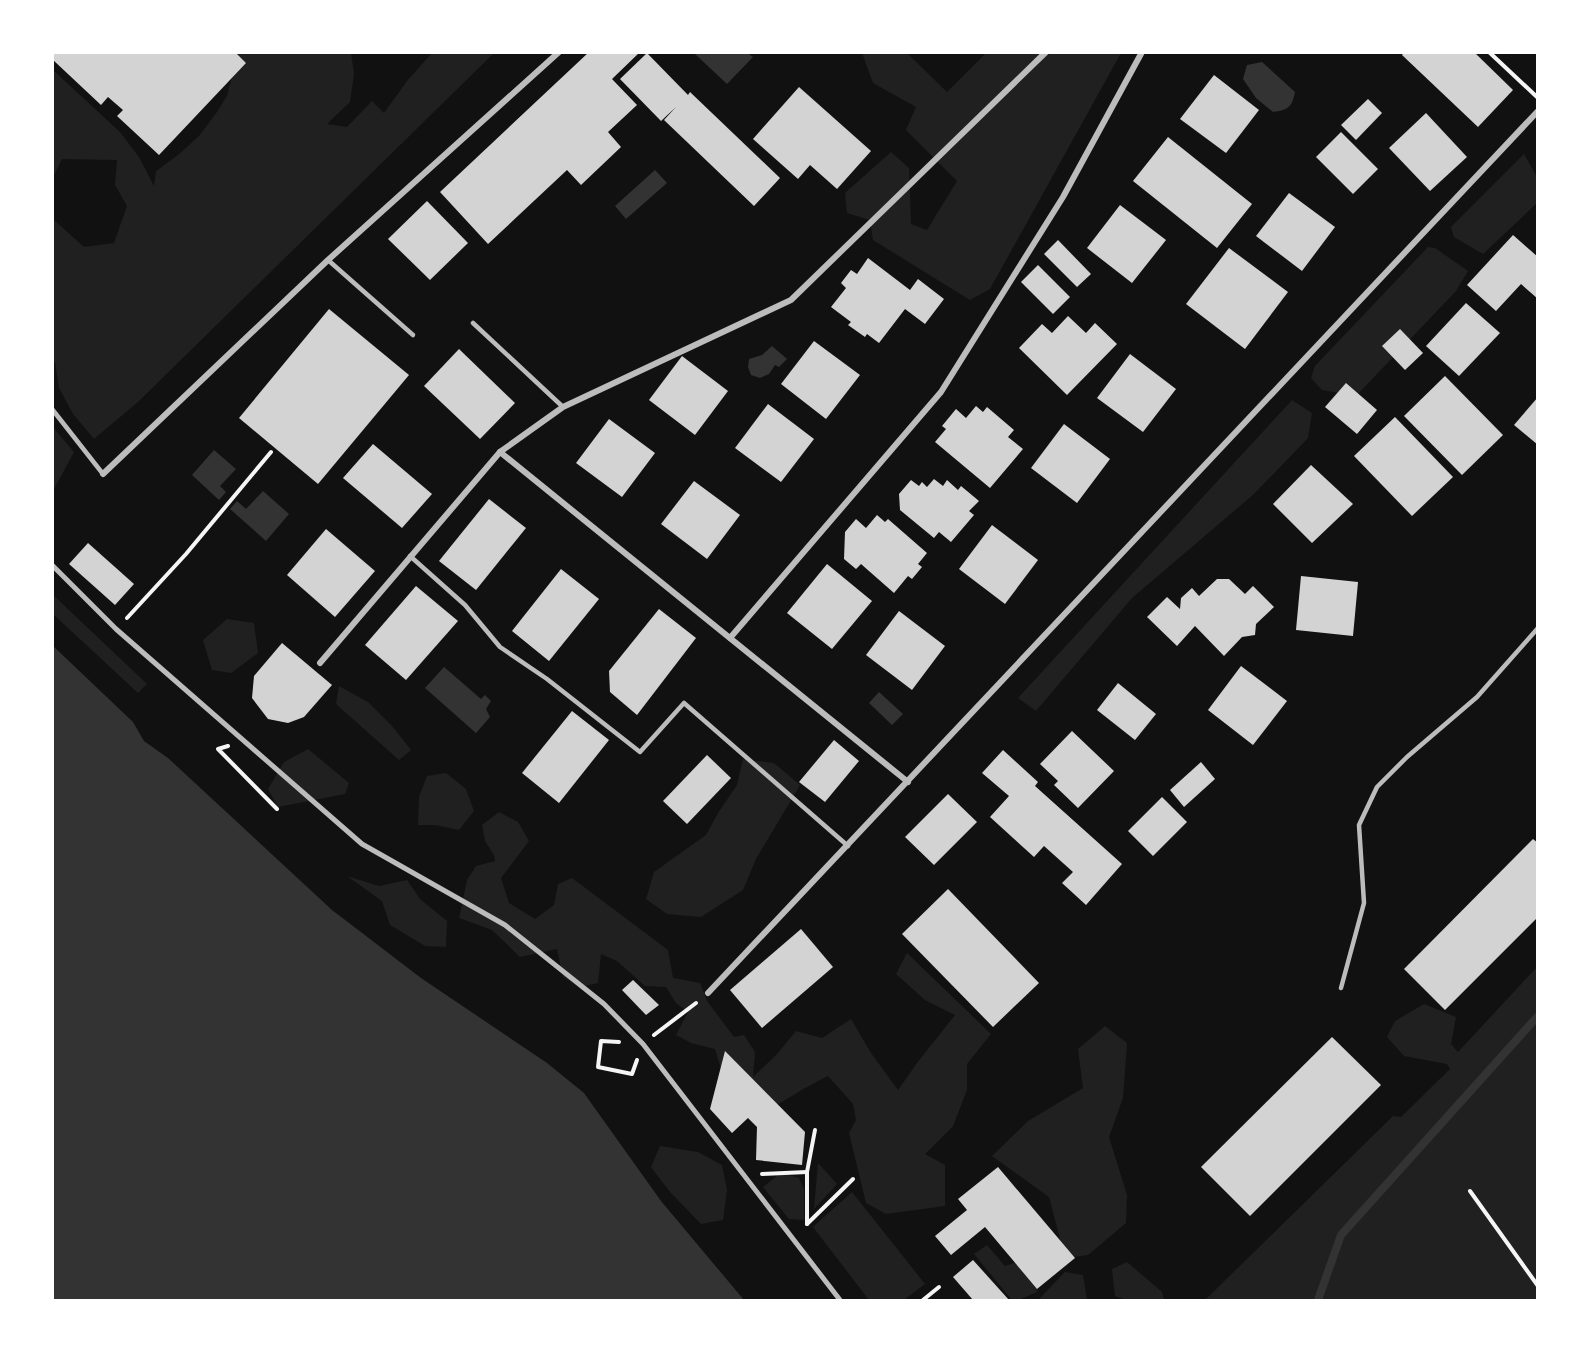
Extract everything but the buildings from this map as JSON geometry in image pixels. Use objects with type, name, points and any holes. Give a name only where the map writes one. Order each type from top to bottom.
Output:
[{"type":"street","points":[[103,474],[328,260],[559,52]]},
{"type":"street","points":[[320,663],[500,452],[563,407],[791,300],[1046,52]]},
{"type":"street","points":[[730,638],[941,392],[1063,198],[1142,52]]},
{"type":"street","points":[[708,993],[1538,111]]},
{"type":"street","points":[[500,452],[908,782]]},
{"type":"street","points":[[52,565],[116,629],[362,844],[506,925],[604,1004],[643,1044],[840,1300]]},
{"type":"lane","points":[[328,260],[413,335]]},
{"type":"lane","points":[[473,323],[563,407]]},
{"type":"lane","points":[[52,409],[103,474]]},
{"type":"lane","points":[[410,556],[465,605],[500,647],[547,679],[640,752],[684,703],[848,846]]},
{"type":"lane","points":[[1341,988],[1364,903],[1359,825],[1377,787],[1407,757],[1477,697],[1538,628]]},
{"type":"path","points":[[1489,52],[1538,97]]},
{"type":"path","points":[[116,629],[186,554],[270,452]]},
{"type":"path","points":[[243,740],[218,749],[277,809]]},
{"type":"path","points":[[643,1044],[601,1041],[598,1067],[632,1074],[643,1044],[708,993]]},
{"type":"path","points":[[807,1224],[807,1172],[815,1130]]},
{"type":"path","points":[[743,1174],[807,1172]]},
{"type":"path","points":[[780,1222],[807,1224],[853,1179]]},
{"type":"path","points":[[1470,1191],[1538,1286]]},
{"type":"path","points":[[923,1300],[939,1287]]},
{"type":"shaded area","points":[[235,53],[351,53],[354,74],[350,102],[327,124],[347,127],[372,101],[384,113],[407,81],[432,53],[494,53],[138,402],[94,439],[73,414],[59,388],[53,361],[53,219],[84,247],[114,243],[127,206],[115,185],[117,160],[62,159],[53,177],[53,70],[120,132],[139,157],[154,186],[156,171],[199,136],[227,96],[232,77],[246,63]]},
{"type":"shaded area","points":[[694,53],[747,53],[753,57],[727,84]]},
{"type":"shaded area","points":[[862,53],[907,53],[947,92],[986,53],[1121,53],[990,289],[970,300],[873,240],[870,220],[847,213],[845,193],[891,152],[909,168],[911,224],[927,230],[957,181],[906,130],[916,107],[873,83]]},
{"type":"shaded area","points":[[1262,62],[1295,92],[1291,104],[1286,109],[1273,112],[1256,98],[1243,79],[1247,65]]},
{"type":"shaded area","points":[[1524,154],[1537,177],[1536,204],[1483,254],[1454,237],[1451,227]]},
{"type":"shaded area","points":[[655,170],[667,183],[626,219],[615,206]]},
{"type":"shaded area","points":[[1428,247],[1435,248],[1468,271],[1456,291],[1356,396],[1322,390],[1311,378],[1315,366]]},
{"type":"shaded area","points":[[772,346],[787,359],[779,367],[775,365],[769,374],[760,378],[751,375],[748,367],[749,359],[762,355]]},
{"type":"shaded area","points":[[1292,400],[1312,413],[1308,438],[1254,494],[1132,598],[1036,711],[1018,698]]},
{"type":"shaded area","points":[[52,426],[74,452],[53,491],[52,491]]},
{"type":"shaded area","points":[[214,450],[236,469],[220,486],[226,492],[219,500],[192,475]]},
{"type":"shaded area","points":[[263,491],[289,514],[266,541],[230,509],[237,501],[246,509]]},
{"type":"shaded area","points":[[52,594],[147,684],[138,693],[53,614]]},
{"type":"shaded area","points":[[227,619],[254,623],[258,653],[231,673],[212,670],[203,640]]},
{"type":"shaded area","points":[[52,645],[133,722],[144,741],[168,758],[332,910],[421,978],[547,1063],[584,1093],[661,1201],[744,1300],[53,1300]]},
{"type":"shaded area","points":[[444,667],[481,699],[485,695],[491,701],[486,709],[490,717],[476,733],[425,688]]},
{"type":"shaded area","points":[[339,686],[368,702],[392,726],[411,750],[399,760],[336,704]]},
{"type":"shaded area","points":[[879,692],[903,714],[892,725],[869,703]]},
{"type":"shaded area","points":[[308,749],[349,783],[345,794],[278,807],[268,789],[284,762]]},
{"type":"shaded area","points":[[743,759],[774,763],[800,785],[756,859],[743,890],[701,917],[667,914],[646,899],[654,872],[706,835],[737,785]]},
{"type":"shaded area","points":[[446,773],[466,789],[474,811],[459,830],[435,825],[418,825],[419,797],[427,776]]},
{"type":"shaded area","points":[[499,812],[518,822],[529,841],[501,878],[509,903],[535,919],[554,905],[558,884],[572,878],[668,950],[673,978],[700,983],[707,1001],[734,1037],[744,1035],[755,1052],[753,1077],[777,1054],[796,1031],[822,1038],[851,1019],[871,1053],[898,1090],[955,1015],[925,1000],[896,974],[907,953],[991,1034],[967,1064],[967,1090],[953,1126],[925,1154],[945,1165],[945,1206],[886,1214],[866,1203],[849,1133],[856,1120],[853,1104],[828,1076],[759,1114],[721,1069],[715,1049],[691,1043],[676,1035],[688,1012],[676,1003],[666,987],[645,986],[617,961],[601,954],[598,983],[580,987],[563,977],[557,949],[520,957],[492,930],[459,918],[467,880],[476,866],[495,861],[485,841],[482,825]]},
{"type":"shaded area","points":[[347,876],[379,886],[407,880],[420,899],[447,921],[446,947],[425,946],[390,925],[382,901]]},
{"type":"shaded area","points":[[1537,967],[1537,1300],[1205,1300],[1393,1116],[1401,1117],[1450,1069],[1447,1064],[1404,1056],[1387,1037],[1395,1021],[1424,1004],[1456,1017],[1451,1044],[1458,1052]]},
{"type":"shaded area","points":[[1105,1026],[1127,1043],[1123,1098],[1109,1137],[1127,1195],[1126,1223],[1088,1255],[1065,1258],[1049,1197],[992,1156],[1028,1121],[1083,1088],[1078,1049]]},
{"type":"shaded area","points":[[660,1146],[698,1152],[722,1165],[727,1190],[723,1220],[701,1224],[670,1192],[651,1167]]},
{"type":"shaded area","points":[[818,1163],[837,1184],[814,1209]]},
{"type":"shaded area","points":[[781,1173],[799,1178],[804,1189],[804,1220],[789,1219],[763,1187]]},
{"type":"shaded area","points":[[852,1192],[925,1284],[904,1300],[869,1300],[813,1227]]},
{"type":"shaded area","points":[[987,1245],[1005,1266],[1026,1259],[1036,1271],[1037,1292],[1021,1299],[1011,1299],[974,1254]]},
{"type":"shaded area","points":[[1127,1262],[1162,1292],[1164,1300],[1126,1300],[1115,1296],[1112,1269]]},
{"type":"shaded area","points":[[1065,1272],[1083,1275],[1087,1300],[1038,1300]]},
{"type":"waterway","points":[[1318,1300],[1341,1235],[1538,1016]]}]
